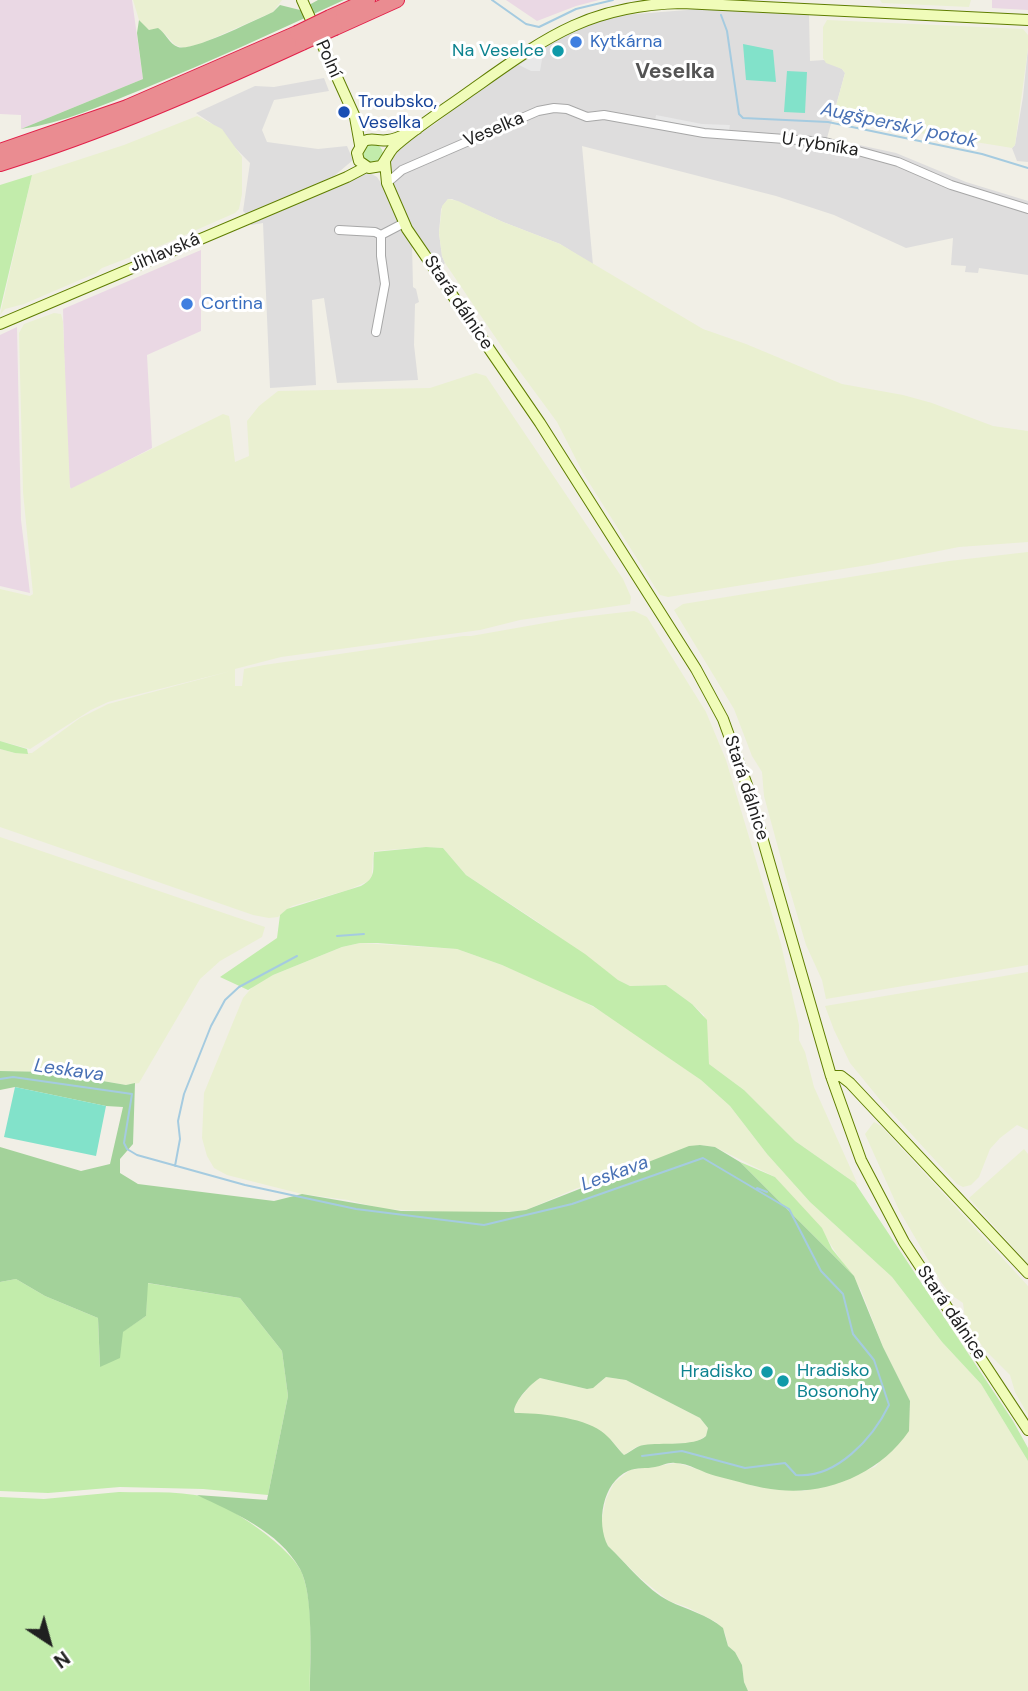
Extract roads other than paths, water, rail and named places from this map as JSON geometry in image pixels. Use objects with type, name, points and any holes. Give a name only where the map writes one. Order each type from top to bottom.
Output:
[{"type":"highway","points":[[333,23],[368,0]]},
{"type":"highway","points":[[0,163],[132,117],[333,23],[397,0]]},
{"type":"highway","points":[[0,151],[127,107],[300,38]]},
{"type":"main road","name":"Polní","points":[[302,0],[355,117],[360,145]]},
{"type":"main road","name":"Jihlavská","points":[[0,324],[369,168],[386,159],[417,129],[541,41],[586,20],[633,6],[682,3],[1028,20]]},
{"type":"main road","name":"Polní","points":[[355,117],[377,140]]},
{"type":"main road","name":"Jihlavská","points":[[360,145],[393,139],[417,129]]},
{"type":"main road","points":[[377,140],[386,147],[386,159]]},
{"type":"main road","points":[[360,145],[358,157],[369,168]]},
{"type":"main road","name":"Jihlavská","points":[[331,183],[351,167],[358,157]]},
{"type":"main road","name":"Stará dálnice","points":[[386,159],[387,183],[404,223],[540,423],[696,669],[723,719],[747,785],[831,1076],[862,1160],[895,1227],[1028,1430]]},
{"type":"main road","name":"Stará dálnice","points":[[369,168],[387,183]]},
{"type":"main road","points":[[831,1076],[839,1075],[850,1083],[1028,1273]]},
{"type":"street","name":"Veselka","points":[[387,183],[402,170],[538,111],[554,108],[567,109],[587,117],[609,116]]},
{"type":"street","name":"U rybníka","points":[[609,116],[704,133],[825,142],[898,162],[951,185],[1026,209]]},
{"type":"street","points":[[381,235],[404,223]]},
{"type":"street","points":[[339,230],[374,232],[381,235]]},
{"type":"street","points":[[376,331],[385,284],[381,235]]},
{"type":"waterway","name":"Augšperský potok","points":[[492,0],[526,24],[539,27],[576,9],[613,0]]},
{"type":"waterway","name":"Augšperský potok","points":[[721,15],[727,31],[739,114],[743,118],[828,122],[982,154],[1028,168]]},
{"type":"waterway","points":[[337,936],[364,934]]},
{"type":"waterway","points":[[175,1166],[180,1139],[178,1121],[184,1094],[211,1026],[225,1000],[239,987],[297,956]]},
{"type":"waterway","name":"Leskava","points":[[0,1079],[13,1077],[132,1094],[124,1143],[127,1149],[137,1155],[245,1185],[356,1209],[484,1225],[572,1204],[703,1158],[789,1209],[821,1271],[843,1294],[853,1334],[874,1360],[889,1405],[863,1443],[851,1454],[839,1463],[811,1474],[796,1475],[785,1463],[745,1468],[682,1451],[642,1456]]},
{"type":"waterway","name":"Leskava","points":[[757,1188],[767,1192]]},
{"type":"place","name":"Kytkárna","points":[[576,42]]},
{"type":"place","name":"Na Veselce","points":[[558,51]]},
{"type":"place","name":"Troubsko, Veselka","points":[[344,112]]},
{"type":"place","name":"Cortina","points":[[187,304]]},
{"type":"place","name":"Hradisko","points":[[767,1372]]},
{"type":"place","name":"Hradisko Bosonohy","points":[[783,1381]]},
{"type":"district","name":"Veselka","points":[[675,72]]}]
